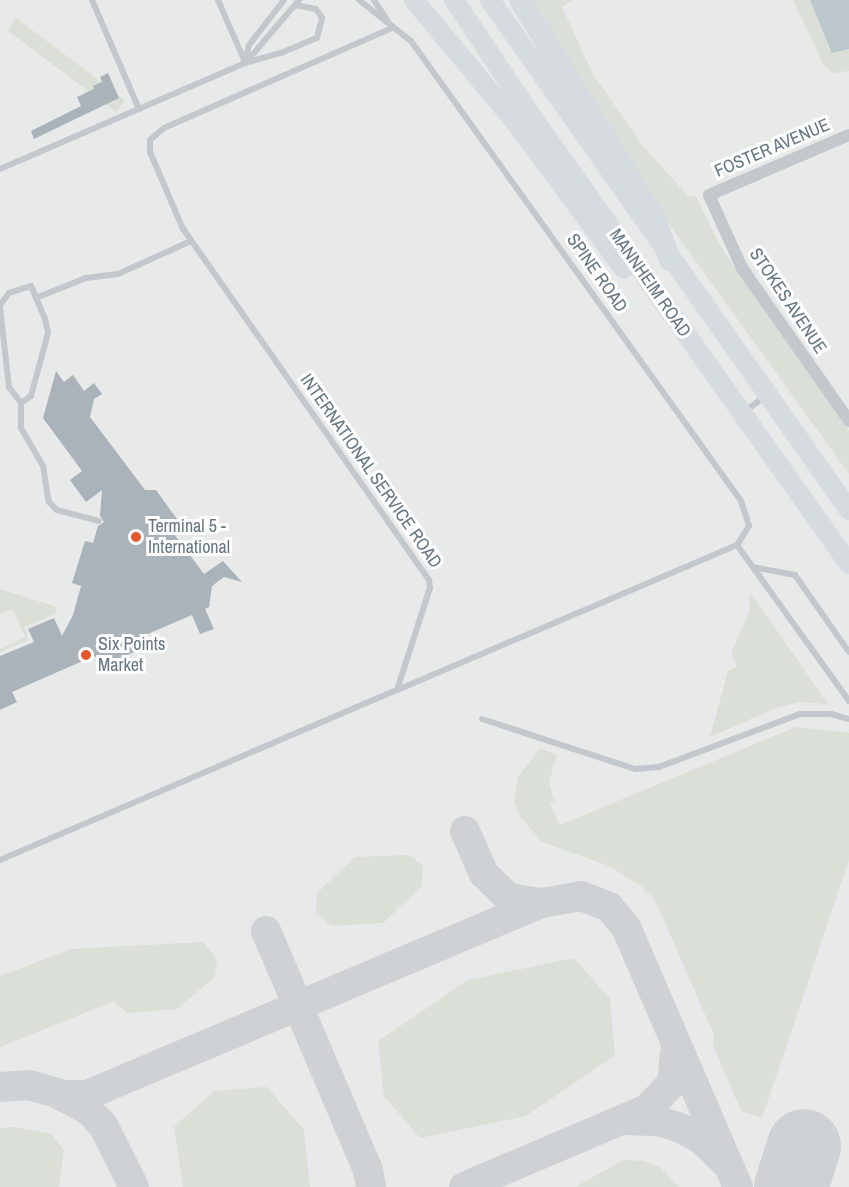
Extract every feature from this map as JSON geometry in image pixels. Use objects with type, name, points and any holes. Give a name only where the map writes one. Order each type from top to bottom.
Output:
[{"type":"highway","points":[[520,0],[655,219],[670,260]]},
{"type":"main road","points":[[414,0],[517,124],[652,306],[684,330]]},
{"type":"main road","name":"MANNHEIM ROAD","points":[[454,0],[741,414],[849,564]]},
{"type":"main road","name":"MANNHEIM ROAD","points":[[490,0],[670,260],[849,510]]},
{"type":"main road","points":[[812,458],[849,492]]},
{"type":"street","name":"FOSTER AVENUE","points":[[709,195],[849,135]]},
{"type":"street","name":"STOKES AVENUE","points":[[709,195],[742,268],[849,421]]},
{"type":"lane","points":[[92,0],[139,109]]},
{"type":"lane","points":[[218,0],[245,63]]},
{"type":"lane","points":[[245,63],[249,45],[284,0]]},
{"type":"lane","name":"SPINE ROAD","points":[[359,0],[411,41],[741,501],[749,526],[738,545]]},
{"type":"lane","points":[[374,0],[392,28]]},
{"type":"lane","points":[[0,169],[245,63],[281,53],[317,38],[322,18],[306,4],[297,2],[245,63]]},
{"type":"lane","name":"INTERNATIONAL SERVICE ROAD","points":[[392,28],[154,134],[150,152],[191,241],[429,580],[430,588],[397,690]]},
{"type":"lane","points":[[38,297],[86,278],[118,273],[191,241]]},
{"type":"lane","points":[[21,404],[32,396],[48,333],[38,297],[31,286],[9,293],[0,306],[9,387],[21,404],[21,428],[40,457],[49,502],[57,510],[99,521]]},
{"type":"lane","points":[[741,414],[767,394]]},
{"type":"lane","points":[[0,860],[738,545],[849,701]]},
{"type":"lane","points":[[753,567],[795,575],[849,652]]},
{"type":"lane","points":[[482,719],[635,769],[659,767],[800,714],[831,714],[849,719]]},
{"type":"shaded area","points":[[0,0],[849,0],[849,1187],[0,1187]]},
{"type":"shaded area","points":[[529,0],[573,0],[562,7],[593,74],[643,146],[688,196],[696,197],[724,252],[849,431],[849,474],[651,199]]},
{"type":"shaded area","points":[[793,0],[849,0],[849,71],[832,73],[822,62]]},
{"type":"shaded area","points":[[810,0],[849,0],[849,49],[832,53]]},
{"type":"shaded area","points":[[16,18],[125,100],[116,112],[7,30]]},
{"type":"shaded area","points":[[0,589],[57,607],[55,614],[24,627],[29,640],[0,652],[0,649],[25,637],[13,609],[0,614]]},
{"type":"shaded area","points":[[750,592],[828,704],[800,702],[776,708],[710,737],[728,671],[737,667],[731,653],[749,612]]},
{"type":"shaded area","points":[[796,727],[849,733],[849,860],[762,1118],[741,1111],[713,1046],[714,1035],[655,900],[641,886],[609,866],[542,842],[519,815],[514,801],[518,777],[541,748],[557,755],[549,782],[554,801],[550,804],[560,825]]},
{"type":"shaded area","points":[[409,855],[423,866],[422,886],[383,923],[331,926],[316,913],[317,893],[355,857]]},
{"type":"shaded area","points":[[203,942],[217,959],[215,977],[177,1009],[127,1013],[114,1001],[0,1047],[0,976],[72,949]]},
{"type":"shaded area","points":[[574,958],[610,999],[615,1055],[526,1116],[420,1138],[384,1096],[378,1041],[468,980]]},
{"type":"shaded area","points":[[267,1087],[304,1130],[310,1187],[183,1187],[174,1127],[214,1091]]},
{"type":"shaded area","points":[[14,1127],[52,1134],[64,1151],[59,1187],[0,1187],[0,1128]]},
{"type":"shaded area","points":[[624,1160],[644,1161],[661,1168],[679,1187],[575,1187]]},
{"type":"building","points":[[108,73],[119,98],[34,139],[31,131],[81,106],[77,97],[94,89],[93,86],[102,82],[100,77]]},
{"type":"building","name":"Terminal 5 - International","points":[[56,371],[64,382],[73,375],[84,391],[94,383],[102,394],[94,399],[90,417],[145,490],[156,490],[177,519],[168,526],[204,574],[223,561],[242,582],[224,577],[212,586],[209,607],[205,609],[214,629],[200,634],[192,615],[136,639],[141,649],[121,658],[106,664],[94,656],[12,692],[17,702],[0,710],[0,656],[34,642],[28,629],[54,618],[62,636],[73,615],[81,586],[72,583],[85,541],[93,543],[98,526],[104,522],[100,516],[102,490],[86,502],[70,480],[82,471],[43,418]]},
{"type":"taxiway","points":[[465,831],[484,874],[509,898],[542,903]]},
{"type":"taxiway","points":[[0,1087],[29,1085],[65,1095],[87,1095],[542,903],[581,896],[609,907],[626,927],[738,1187]]},
{"type":"taxiway","points":[[266,931],[368,1170],[371,1187]]},
{"type":"taxiway","points":[[464,1187],[647,1109],[672,1083],[676,1046]]},
{"type":"taxiway","points":[[60,1095],[88,1110],[103,1125],[134,1187]]},
{"type":"taxiway","points":[[624,1120],[659,1121],[680,1128],[701,1139],[725,1162]]},
{"type":"runway","points":[[791,1187],[804,1146]]},
{"type":"place","name":"Terminal 5 - International","points":[[136,537]]},
{"type":"place","name":"Six Points Market","points":[[86,655]]}]
